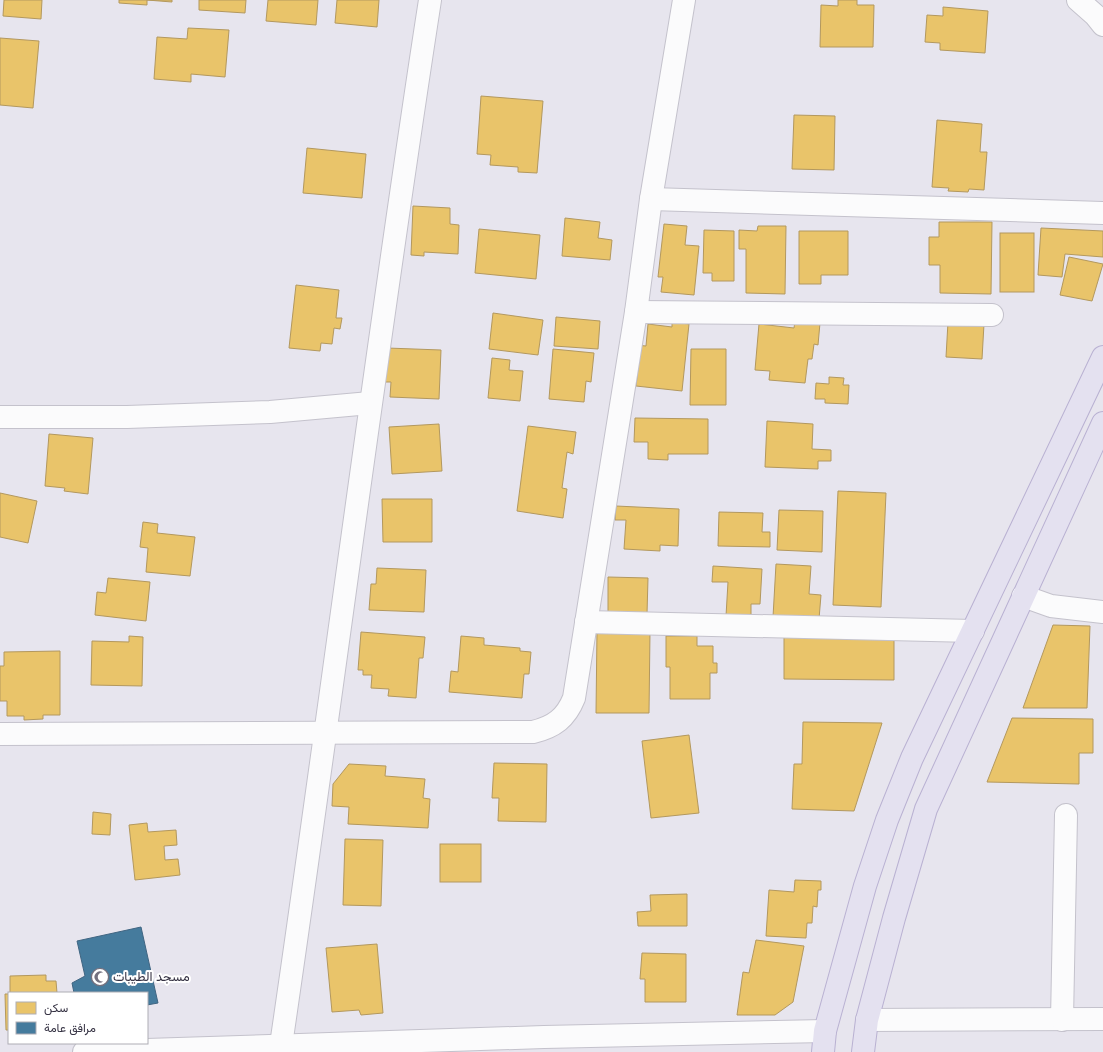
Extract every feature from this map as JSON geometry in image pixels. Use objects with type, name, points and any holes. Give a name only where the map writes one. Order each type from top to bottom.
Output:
[{"type":"main road","points":[[823,1052],[825,1031],[865,886],[886,820],[912,758],[973,631],[1003,564],[1103,357]]},
{"type":"main road","points":[[863,1052],[867,1020],[894,918],[926,809],[1103,423]]},
{"type":"street","points":[[282,1045],[327,732],[370,403],[430,0]]},
{"type":"street","points":[[0,734],[533,732],[547,729],[565,716],[574,698],[636,312],[651,199],[684,0]]},
{"type":"street","points":[[1078,0],[1100,19]]},
{"type":"street","points":[[651,199],[1103,213]]},
{"type":"street","points":[[636,312],[992,315]]},
{"type":"street","points":[[0,417],[127,417],[255,412],[370,403]]},
{"type":"street","points":[[1023,596],[1051,606],[1103,612]]},
{"type":"street","points":[[586,622],[973,631]]},
{"type":"street","points":[[1062,1020],[1066,815]]},
{"type":"street","points":[[867,1020],[1103,1019]]},
{"type":"street","points":[[84,1052],[282,1045],[544,1044],[825,1031]]},
{"type":"building: سكن","points":[[4,0],[42,0],[41,19],[3,16]]},
{"type":"building: سكن","points":[[119,0],[147,0],[147,5],[119,3]]},
{"type":"building: سكن","points":[[147,0],[172,0],[172,2]]},
{"type":"building: سكن","points":[[199,0],[246,0],[245,13],[199,10]]},
{"type":"building: سكن","points":[[268,0],[318,0],[316,25],[266,21]]},
{"type":"building: سكن","points":[[337,0],[379,0],[377,27],[335,23]]},
{"type":"building: سكن","points":[[838,0],[857,0],[857,5],[874,5],[873,47],[820,47],[821,5],[838,6]]},
{"type":"building: سكن","points":[[943,7],[988,11],[985,53],[940,50],[940,43],[925,42],[927,15],[943,16]]},
{"type":"building: سكن","points":[[188,28],[229,30],[225,77],[191,74],[191,82],[154,79],[157,37],[187,39]]},
{"type":"building: سكن","points":[[0,38],[39,41],[33,108],[0,105]]},
{"type":"building: سكن","points":[[481,96],[543,101],[537,173],[518,172],[518,167],[490,165],[491,155],[477,154]]},
{"type":"building: سكن","points":[[794,115],[835,116],[834,170],[792,169]]},
{"type":"building: سكن","points":[[937,120],[982,124],[980,152],[987,152],[984,190],[969,189],[968,192],[948,191],[949,188],[932,187]]},
{"type":"building: سكن","points":[[307,148],[366,154],[362,198],[303,193]]},
{"type":"building: سكن","points":[[413,206],[450,208],[450,224],[459,225],[458,254],[424,252],[424,256],[411,255]]},
{"type":"building: سكن","points":[[565,218],[600,222],[598,238],[612,240],[610,260],[562,256]]},
{"type":"building: سكن","points":[[939,222],[992,222],[991,294],[940,293],[940,265],[929,265],[929,237],[939,237]]},
{"type":"building: سكن","points":[[664,224],[687,226],[685,245],[699,246],[694,295],[661,292],[663,277],[658,277]]},
{"type":"building: سكن","points":[[758,226],[786,226],[785,294],[746,293],[746,249],[739,249],[739,230],[757,231]]},
{"type":"building: سكن","points":[[1041,228],[1103,231],[1103,257],[1065,254],[1062,277],[1038,275]]},
{"type":"building: سكن","points":[[479,229],[540,235],[536,279],[475,273]]},
{"type":"building: سكن","points":[[704,230],[734,231],[734,281],[712,281],[712,273],[703,273]]},
{"type":"building: سكن","points":[[799,231],[848,231],[848,275],[821,275],[821,284],[799,284]]},
{"type":"building: سكن","points":[[1000,233],[1034,233],[1034,292],[1000,292]]},
{"type":"building: سكن","points":[[1069,257],[1103,264],[1092,301],[1060,295]]},
{"type":"building: سكن","points":[[296,285],[339,290],[336,318],[342,318],[340,329],[334,328],[332,344],[321,343],[320,351],[289,348]]},
{"type":"building: سكن","points":[[493,313],[543,320],[538,355],[489,349]]},
{"type":"building: سكن","points":[[556,317],[600,321],[598,349],[554,346]]},
{"type":"building: سكن","points":[[795,321],[820,323],[818,345],[814,344],[812,359],[808,359],[805,383],[769,380],[770,371],[755,370],[759,324],[794,328]]},
{"type":"building: سكن","points":[[672,322],[689,324],[682,391],[636,386],[639,360],[635,345],[646,346],[648,324],[672,327]]},
{"type":"building: سكن","points":[[948,322],[984,324],[982,359],[946,357]]},
{"type":"building: سكن","points":[[387,348],[441,350],[439,399],[390,397],[391,382],[385,382]]},
{"type":"building: سكن","points":[[553,349],[594,353],[591,382],[586,381],[584,402],[549,399]]},
{"type":"building: سكن","points":[[691,349],[726,349],[726,405],[690,405]]},
{"type":"building: سكن","points":[[492,358],[510,360],[509,370],[523,371],[520,401],[488,398]]},
{"type":"building: سكن","points":[[829,377],[844,378],[843,385],[849,385],[848,404],[825,403],[825,399],[815,399],[816,383],[829,384]]},
{"type":"building: سكن","points":[[635,418],[708,419],[708,454],[668,454],[668,460],[648,459],[648,442],[634,442]]},
{"type":"building: سكن","points":[[767,421],[813,424],[812,449],[831,450],[831,461],[818,461],[818,469],[765,467]]},
{"type":"building: سكن","points":[[439,424],[442,471],[392,474],[389,427]]},
{"type":"building: سكن","points":[[528,426],[576,432],[573,454],[567,452],[562,488],[567,489],[563,518],[517,511]]},
{"type":"building: سكن","points":[[49,434],[93,438],[88,494],[64,491],[65,488],[45,486]]},
{"type":"building: سكن","points":[[838,491],[886,493],[881,607],[833,605]]},
{"type":"building: سكن","points":[[0,493],[37,501],[28,543],[0,537]]},
{"type":"building: سكن","points":[[382,499],[432,499],[432,542],[383,542]]},
{"type":"building: سكن","points":[[616,506],[679,509],[678,546],[660,545],[660,551],[624,549],[626,520],[615,520]]},
{"type":"building: سكن","points":[[779,510],[823,511],[822,552],[777,550]]},
{"type":"building: سكن","points":[[719,512],[763,513],[762,532],[770,532],[770,547],[718,546]]},
{"type":"building: سكن","points":[[143,522],[158,524],[157,533],[195,537],[190,576],[146,572],[148,548],[140,547]]},
{"type":"building: سكن","points":[[776,564],[811,566],[809,594],[821,595],[819,619],[773,617]]},
{"type":"building: سكن","points":[[713,566],[762,569],[760,604],[751,604],[751,617],[726,616],[728,582],[712,582]]},
{"type":"building: سكن","points":[[377,568],[426,570],[424,612],[369,610],[371,584],[376,584]]},
{"type":"building: سكن","points":[[608,577],[648,578],[647,614],[608,613]]},
{"type":"building: سكن","points":[[108,578],[150,582],[146,621],[95,615],[97,592],[106,593]]},
{"type":"building: سكن","points":[[1053,625],[1090,626],[1087,708],[1023,708]]},
{"type":"building: سكن","points":[[597,631],[650,631],[649,713],[596,713]]},
{"type":"building: سكن","points":[[361,632],[425,637],[423,658],[419,658],[416,698],[388,696],[389,689],[371,688],[372,675],[363,675],[363,670],[358,670]]},
{"type":"building: سكن","points":[[784,634],[894,634],[894,680],[784,679]]},
{"type":"building: سكن","points":[[129,636],[143,637],[142,686],[91,685],[92,641],[129,642]]},
{"type":"building: سكن","points":[[461,636],[484,638],[484,645],[520,648],[520,651],[531,652],[529,674],[524,674],[522,698],[449,692],[451,671],[458,672]]},
{"type":"building: سكن","points":[[666,636],[697,636],[697,646],[713,646],[713,663],[717,663],[717,673],[710,673],[710,699],[670,699],[670,667],[666,667]]},
{"type":"building: سكن","points":[[60,651],[60,715],[43,715],[43,719],[24,720],[24,716],[7,716],[7,701],[0,701],[0,666],[4,666],[4,652]]},
{"type":"building: سكن","points":[[1012,718],[1093,719],[1093,753],[1079,753],[1079,784],[987,782]]},
{"type":"building: سكن","points":[[803,722],[882,723],[854,811],[792,809],[794,764],[802,764]]},
{"type":"building: سكن","points":[[689,735],[699,813],[651,818],[642,741]]},
{"type":"building: سكن","points":[[494,763],[547,764],[546,822],[498,821],[499,798],[492,798]]},
{"type":"building: سكن","points":[[349,764],[386,766],[385,776],[425,779],[423,798],[430,799],[428,828],[348,824],[349,807],[332,806],[333,784]]},
{"type":"building: سكن","points":[[93,812],[111,814],[110,835],[92,834]]},
{"type":"building: سكن","points":[[147,823],[148,832],[176,830],[177,845],[164,846],[165,860],[178,859],[180,875],[135,880],[129,825]]},
{"type":"building: سكن","points":[[345,839],[383,840],[381,906],[343,905]]},
{"type":"building: سكن","points":[[440,844],[481,844],[481,882],[440,882]]},
{"type":"building: سكن","points":[[795,880],[821,881],[821,890],[818,890],[817,907],[813,906],[812,923],[807,923],[806,938],[766,936],[769,890],[794,892]]},
{"type":"building: سكن","points":[[687,894],[687,926],[638,926],[637,912],[651,911],[650,895]]},
{"type":"building: سكن","points":[[756,940],[804,946],[793,1002],[775,1015],[737,1015],[743,972],[749,973]]},
{"type":"building: سكن","points":[[377,944],[383,1013],[361,1015],[359,1010],[332,1012],[326,948]]},
{"type":"building: سكن","points":[[642,953],[686,954],[686,1002],[645,1002],[645,979],[640,979]]},
{"type":"building: سكن","points":[[46,975],[46,981],[56,981],[57,992],[10,992],[10,976]]},
{"type":"building: سكن","points":[[5,994],[8,994],[8,1030],[6,1030]]},
{"type":"building: مرافق عامة","points":[[141,927],[158,1003],[148,1005],[148,992],[74,992],[72,983],[85,976],[77,941]]},
{"type":"place","name":"مسجد الطيبات","points":[[100,977]]}]
